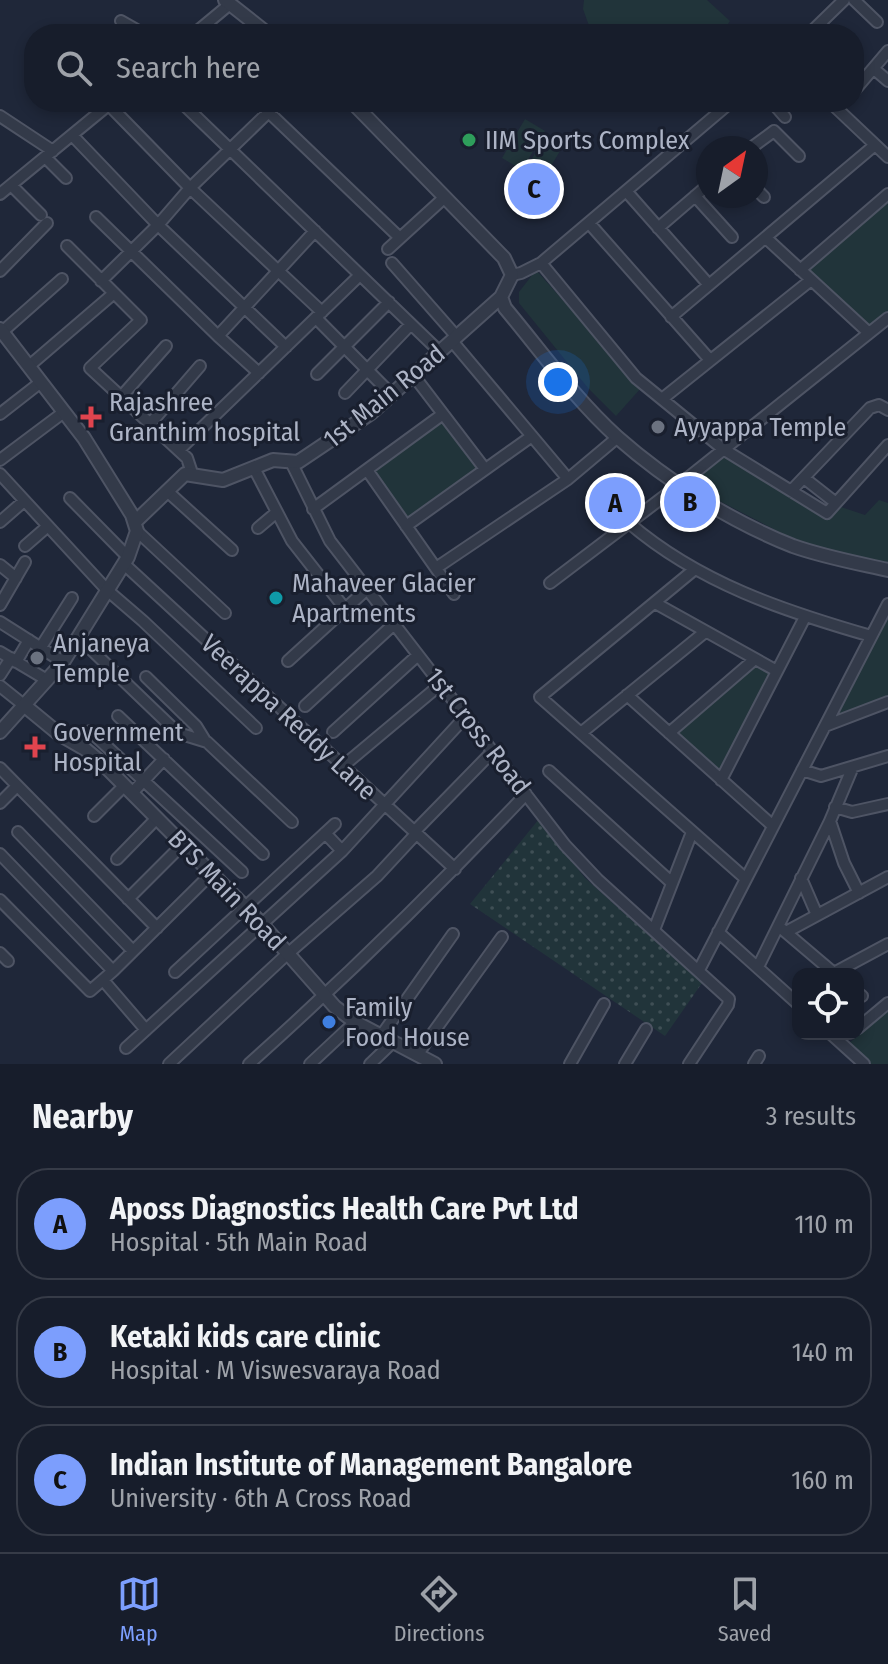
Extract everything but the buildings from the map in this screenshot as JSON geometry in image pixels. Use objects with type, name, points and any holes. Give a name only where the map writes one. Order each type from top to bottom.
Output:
[{"type":"street","points":[[820,24],[844,0]]},
{"type":"street","points":[[854,0],[877,22]]},
{"type":"street","points":[[205,24],[228,2],[256,24]]},
{"type":"street","points":[[121,21],[126,24]]},
{"type":"street","points":[[864,80],[888,51]]},
{"type":"street","points":[[874,69],[888,81]]},
{"type":"street","points":[[0,194],[99,112]]},
{"type":"street","points":[[118,112],[190,188],[278,270],[344,346],[392,395]]},
{"type":"street","points":[[191,112],[440,352]]},
{"type":"street","points":[[101,281],[268,112],[400,238]]},
{"type":"street","points":[[362,112],[500,254],[512,275]]},
{"type":"street","points":[[512,275],[541,263],[719,112]]},
{"type":"street","points":[[781,112],[785,117]]},
{"type":"street","points":[[844,112],[888,157]]},
{"type":"street","points":[[0,116],[49,154],[66,178]]},
{"type":"street","points":[[767,136],[774,131],[799,156]]},
{"type":"street","points":[[72,135],[158,225],[286,347]]},
{"type":"street","points":[[671,317],[875,145]]},
{"type":"street","points":[[0,271],[44,219],[11,185]]},
{"type":"street","points":[[626,191],[709,285]]},
{"type":"street","points":[[800,270],[888,194]]},
{"type":"street","points":[[658,228],[695,196],[732,237]]},
{"type":"street","points":[[388,249],[445,197]]},
{"type":"street","points":[[96,217],[259,373]]},
{"type":"street","points":[[589,223],[710,360]]},
{"type":"street","points":[[218,336],[315,231]]},
{"type":"street","points":[[766,238],[869,333]]},
{"type":"street","points":[[0,732],[63,662],[126,561],[136,526],[182,476],[192,473],[190,462],[179,450],[90,368],[141,320],[67,246]]},
{"type":"street","points":[[392,263],[568,479]]},
{"type":"street","points":[[541,263],[636,378],[723,449],[827,513],[888,445]]},
{"type":"street","points":[[179,450],[360,275]]},
{"type":"street","points":[[512,275],[501,297],[505,308],[585,403],[618,437],[679,485],[740,520],[795,546],[888,570]]},
{"type":"street","points":[[62,279],[1,330],[101,465],[136,526],[225,613]]},
{"type":"street","points":[[662,399],[811,280]]},
{"type":"street","points":[[29,366],[113,294]]},
{"type":"street","name":"1st Main Road","points":[[192,473],[223,480],[273,460],[292,464],[359,422],[501,297]]},
{"type":"street","points":[[317,374],[389,302]]},
{"type":"street","points":[[550,583],[679,485],[888,318]]},
{"type":"street","points":[[345,393],[411,324]]},
{"type":"street","points":[[121,397],[166,346]]},
{"type":"street","points":[[150,424],[200,366]]},
{"type":"street","points":[[414,376],[485,469]]},
{"type":"street","points":[[0,414],[41,382]]},
{"type":"street","points":[[791,491],[870,408],[879,405],[888,410]]},
{"type":"street","points":[[0,460],[64,412]]},
{"type":"street","points":[[313,509],[443,414]]},
{"type":"street","points":[[406,526],[532,436]]},
{"type":"street","points":[[436,568],[568,479],[618,437]]},
{"type":"street","name":"1st Cross Road","points":[[292,464],[330,541],[583,866],[699,970],[729,1002],[689,1064]]},
{"type":"street","points":[[254,468],[292,541],[346,610]]},
{"type":"street","points":[[367,470],[454,594]]},
{"type":"street","points":[[0,474],[107,590],[256,728]]},
{"type":"street","points":[[804,478],[836,503]]},
{"type":"street","points":[[167,491],[232,550]]},
{"type":"street","name":"Veerappa Reddy Lane","points":[[70,498],[126,561],[455,869]]},
{"type":"street","points":[[0,522],[24,501]]},
{"type":"street","points":[[258,528],[277,512]]},
{"type":"street","points":[[629,523],[658,547],[758,600],[871,636]]},
{"type":"street","points":[[25,546],[48,526]]},
{"type":"street","points":[[0,605],[25,562]]},
{"type":"street","points":[[0,565],[16,578]]},
{"type":"street","points":[[695,569],[540,697],[746,879]]},
{"type":"street","points":[[288,661],[367,589]]},
{"type":"street","points":[[41,647],[72,598]]},
{"type":"street","points":[[655,603],[777,671]]},
{"type":"street","points":[[699,970],[888,604]]},
{"type":"street","points":[[721,780],[805,617]]},
{"type":"street","points":[[0,622],[63,662]]},
{"type":"street","points":[[305,706],[394,624]]},
{"type":"street","points":[[581,733],[705,632]]},
{"type":"street","points":[[78,637],[178,733],[204,739]]},
{"type":"street","points":[[0,675],[29,640]]},
{"type":"street","points":[[0,652],[47,680]]},
{"type":"street","points":[[333,732],[418,655]]},
{"type":"street","points":[[669,733],[755,659]]},
{"type":"street","points":[[146,677],[196,726],[204,739],[292,822]]},
{"type":"street","points":[[343,766],[441,684]]},
{"type":"street","points":[[0,686],[25,706]]},
{"type":"street","points":[[627,695],[773,826]]},
{"type":"street","points":[[825,726],[888,702]]},
{"type":"street","name":"BTS Main Road","points":[[25,706],[59,734],[98,759],[261,923],[324,997],[355,1022],[427,1061]]},
{"type":"street","points":[[118,716],[263,854]]},
{"type":"street","points":[[126,1048],[342,851],[466,716]]},
{"type":"street","points":[[78,745],[90,731],[242,872]]},
{"type":"street","points":[[171,1063],[287,953],[377,876],[493,751]]},
{"type":"street","points":[[802,770],[821,776],[888,756]]},
{"type":"street","points":[[94,816],[128,789],[144,781],[164,759]]},
{"type":"street","points":[[0,768],[157,928]]},
{"type":"street","points":[[758,967],[782,929],[801,878],[852,769]]},
{"type":"street","points":[[549,771],[672,883]]},
{"type":"street","points":[[0,803],[17,786]]},
{"type":"street","points":[[249,1064],[324,997],[455,869],[526,794]]},
{"type":"street","points":[[835,807],[852,812],[887,806]]},
{"type":"street","points":[[117,859],[157,818]]},
{"type":"street","points":[[830,821],[844,863],[859,893]]},
{"type":"street","points":[[175,972],[335,824]]},
{"type":"street","points":[[18,832],[133,951]]},
{"type":"street","points":[[654,930],[692,832]]},
{"type":"street","points":[[325,833],[342,851]]},
{"type":"street","points":[[128,899],[183,844]]},
{"type":"street","points":[[0,854],[113,971]]},
{"type":"street","points":[[0,900],[90,991],[212,873]]},
{"type":"street","points":[[782,929],[817,915],[888,877]]},
{"type":"street","points":[[801,878],[817,915]]},
{"type":"street","points":[[782,929],[828,968]]},
{"type":"street","points":[[718,932],[792,998]]},
{"type":"street","points":[[381,1036],[453,934]]},
{"type":"street","points":[[427,1061],[502,937]]},
{"type":"street","points":[[846,968],[888,944]]},
{"type":"street","points":[[103,980],[146,1030]]},
{"type":"street","points":[[864,1023],[888,1003]]},
{"type":"street","points":[[570,1064],[604,1004]]},
{"type":"street","points":[[310,1064],[355,1022]]},
{"type":"street","points":[[625,1064],[646,1029]]},
{"type":"street","points":[[837,1040],[864,1064]]},
{"type":"street","points":[[840,1043],[844,1040]]},
{"type":"street","points":[[370,1064],[393,1042]]},
{"type":"shaded area","points":[[584,0],[707,0],[730,21],[728,24],[588,24],[583,9]]},
{"type":"shaded area","points":[[525,119],[545,131],[522,170],[502,158]]},
{"type":"shaded area","points":[[542,141],[560,151],[542,181],[525,171]]},
{"type":"shaded area","points":[[888,194],[888,318],[869,333],[800,270]]},
{"type":"shaded area","points":[[536,270],[641,388],[616,416],[588,388],[519,303],[519,292]]},
{"type":"shaded area","points":[[443,414],[485,469],[406,526],[367,470]]},
{"type":"shaded area","points":[[723,453],[828,517],[841,507],[865,515],[879,500],[888,503],[888,564],[825,550],[787,536],[687,484]]},
{"type":"shaded area","points":[[888,604],[888,702],[825,726]]},
{"type":"shaded area","points":[[755,659],[777,671],[721,780],[669,733]]},
{"type":"shaded area","points":[[539,819],[585,878],[702,983],[665,1036],[470,904]]},
{"type":"shaded area","points":[[888,1011],[888,1064],[871,1064],[848,1044],[853,1040],[864,1040],[864,1031]]},
{"type":"place","name":"IIM Sports Complex","points":[[469,140]]},
{"type":"place","name":"Indian Institute of Management Bangalore","points":[[534,189]]},
{"type":"place","name":"Rajashree Granthim hospital","points":[[91,417]]},
{"type":"place","name":"Ayyappa Temple","points":[[658,427]]},
{"type":"place","name":"Ketaki kids care clinic","points":[[690,502]]},
{"type":"place","name":"Aposs Diagnostics Health Care Pvt Ltd","points":[[615,503]]},
{"type":"place","name":"Mahaveer Glacier Apartments","points":[[276,598]]},
{"type":"place","name":"Anjaneya Temple","points":[[37,658]]},
{"type":"place","name":"Government Hospital","points":[[35,747]]},
{"type":"place","name":"Family Food House","points":[[329,1022]]}]
